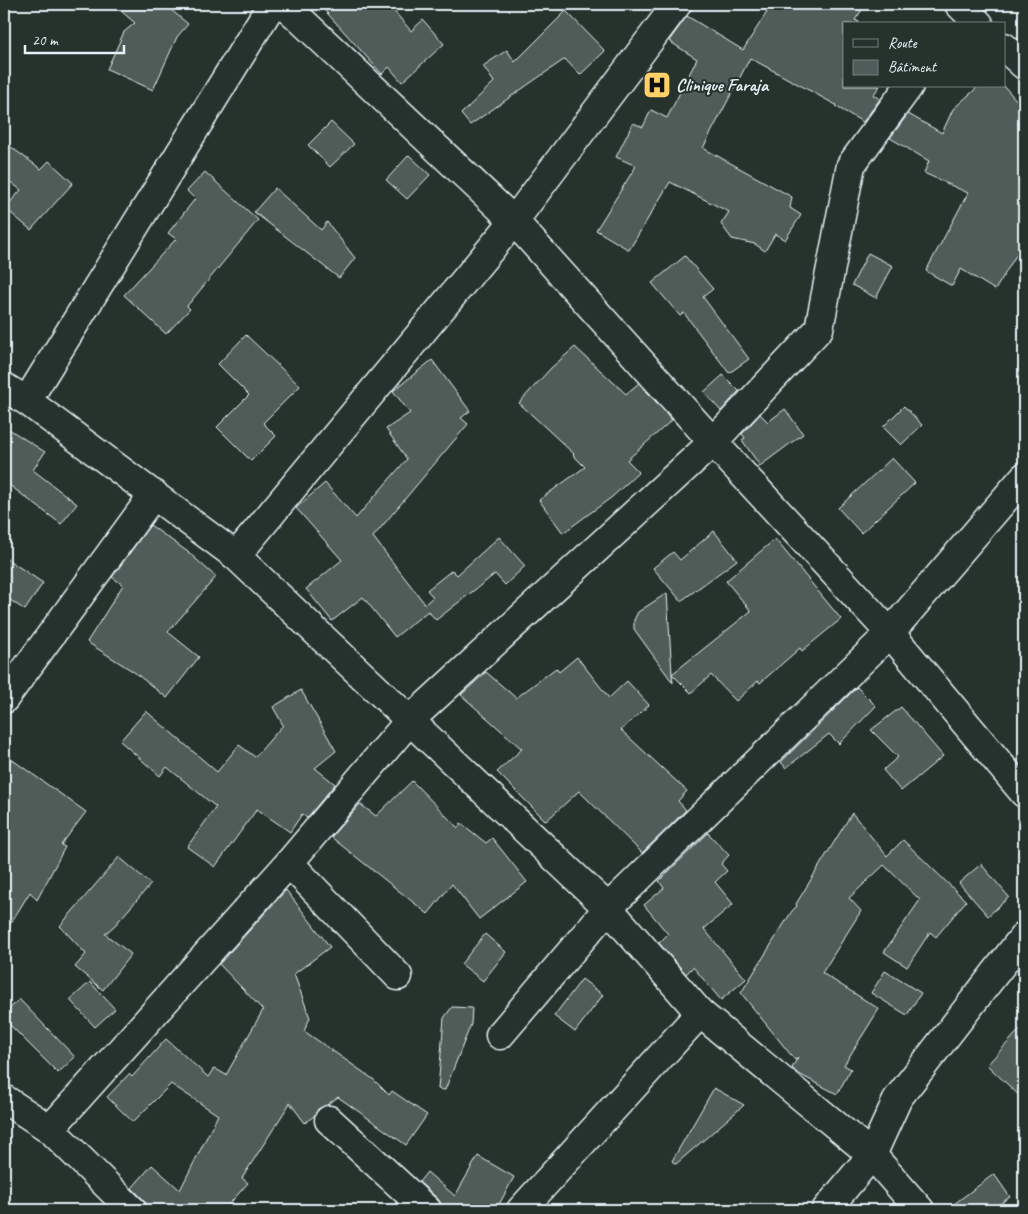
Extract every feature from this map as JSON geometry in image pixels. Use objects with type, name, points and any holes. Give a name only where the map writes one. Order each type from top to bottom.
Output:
[{"type":"street","points":[[27,401],[272,4]]},
{"type":"street","points":[[284,4],[514,222],[713,442],[890,633],[1024,793]]},
{"type":"street","points":[[236,556],[514,222],[677,4]]},
{"type":"street","points":[[1006,49],[1024,65]]},
{"type":"street","points":[[50,1129],[289,863],[410,720],[713,442],[819,329],[851,165],[908,88]]},
{"type":"street","points":[[4,387],[27,401],[236,556],[608,908],[700,1013],[872,1155],[920,1210]]},
{"type":"street","points":[[500,1034],[608,908],[890,633],[1024,477]]},
{"type":"street","points":[[4,699],[154,494]]},
{"type":"street","points":[[289,863],[398,976]]},
{"type":"street","points":[[826,1210],[872,1155],[898,1098],[1024,936]]},
{"type":"street","points":[[522,1210],[700,1013]]},
{"type":"street","points":[[4,1099],[50,1129],[132,1210]]},
{"type":"street","points":[[329,1120],[427,1210]]},
{"type":"building","points":[[113,4],[164,4],[188,24],[177,37],[153,90],[107,69],[124,32],[135,23]]},
{"type":"building","points":[[319,4],[388,4],[411,31],[423,20],[444,44],[402,82],[389,67],[382,74]]},
{"type":"building","points":[[772,4],[866,4],[855,20],[859,22],[843,22],[843,88],[878,88],[873,95],[880,99],[863,122],[750,58],[703,148],[792,197],[790,208],[801,215],[785,240],[775,234],[765,251],[755,244],[732,239],[721,224],[729,212],[670,182],[629,250],[596,230],[636,166],[616,157],[633,123],[643,127],[651,110],[667,118],[697,59],[669,41],[687,16],[743,50]]},
{"type":"building","points":[[566,11],[605,51],[580,75],[565,59],[470,125],[461,114],[494,82],[483,66],[507,50],[515,62]]},
{"type":"building","points":[[977,88],[1006,88],[1024,109],[1024,242],[995,290],[961,269],[952,286],[926,271],[968,193],[924,173],[929,161],[890,138],[908,114],[942,133],[953,109]]},
{"type":"building","points":[[331,122],[354,144],[330,167],[308,145]]},
{"type":"building","points":[[4,142],[41,169],[49,161],[73,183],[31,230],[5,208],[21,190],[4,177]]},
{"type":"building","points":[[409,155],[430,175],[407,199],[386,180]]},
{"type":"building","points":[[205,172],[258,220],[187,306],[190,309],[166,334],[124,295],[176,239],[168,233],[195,199],[187,191]]},
{"type":"building","points":[[275,188],[321,230],[327,222],[355,258],[339,278],[254,212]]},
{"type":"building","points":[[868,253],[893,266],[876,298],[852,285]]},
{"type":"building","points":[[685,256],[713,289],[703,297],[749,359],[729,373],[684,313],[680,316],[652,283]]},
{"type":"building","points":[[246,335],[300,386],[263,423],[276,436],[251,461],[217,427],[249,395],[218,364]]},
{"type":"building","points":[[575,347],[626,394],[639,383],[672,420],[627,460],[639,472],[612,497],[563,533],[539,500],[585,467],[574,454],[519,403],[551,368]]},
{"type":"building","points":[[432,360],[470,411],[461,418],[468,424],[373,537],[425,604],[433,597],[427,590],[452,570],[457,575],[499,537],[525,566],[505,585],[495,574],[436,620],[428,611],[395,637],[363,597],[332,621],[306,589],[342,560],[296,508],[325,483],[356,518],[407,459],[386,429],[410,413],[393,391]]},
{"type":"building","points":[[723,375],[739,391],[721,411],[704,392]]},
{"type":"building","points":[[904,406],[922,425],[901,445],[883,427]]},
{"type":"building","points":[[785,409],[803,434],[760,466],[742,440],[745,438],[742,434],[760,414],[768,422]]},
{"type":"building","points":[[4,426],[45,452],[33,470],[77,504],[61,524],[4,481]]},
{"type":"building","points":[[892,458],[915,483],[861,533],[838,508]]},
{"type":"building","points":[[150,525],[188,552],[216,577],[168,632],[199,657],[167,698],[134,672],[87,642],[123,585],[112,577]]},
{"type":"building","points":[[714,531],[737,560],[681,601],[653,568],[673,552],[680,560]]},
{"type":"building","points":[[775,539],[841,619],[802,651],[800,648],[736,701],[711,675],[691,693],[672,674],[751,611],[726,581]]},
{"type":"building","points":[[4,557],[43,583],[25,610],[4,596]]},
{"type":"building","points":[[667,593],[673,683],[634,629],[634,620],[638,612]]},
{"type":"building","points":[[577,657],[609,698],[627,681],[649,705],[621,730],[687,791],[678,801],[686,810],[642,853],[579,791],[546,821],[497,772],[522,749],[461,695],[486,672],[516,698],[556,668],[559,672]]},
{"type":"building","points":[[857,687],[876,706],[839,744],[829,734],[786,768],[781,762]]},
{"type":"building","points":[[301,690],[336,751],[315,768],[335,784],[307,818],[302,814],[290,832],[257,809],[215,867],[187,847],[216,807],[167,767],[160,776],[120,741],[146,711],[217,772],[239,745],[255,757],[283,725],[273,707]]},
{"type":"building","points":[[901,707],[943,756],[901,791],[883,770],[898,757],[871,730]]},
{"type":"building","points":[[4,754],[86,812],[61,845],[65,847],[37,900],[30,892],[4,934]]},
{"type":"building","points":[[412,781],[458,828],[461,823],[486,843],[492,838],[527,882],[479,919],[452,884],[428,914],[331,837],[360,804],[376,816]]},
{"type":"building","points":[[852,813],[887,856],[903,840],[966,901],[936,937],[930,932],[907,967],[884,952],[920,900],[884,865],[849,898],[861,911],[822,973],[879,1009],[844,1065],[851,1069],[837,1094],[797,1073],[792,1068],[798,1057],[795,1060],[741,993],[797,906],[796,904]]},
{"type":"building","points":[[708,833],[729,855],[721,864],[727,871],[715,882],[733,904],[704,929],[746,979],[721,1000],[693,967],[686,974],[659,943],[668,934],[644,905],[664,888],[659,881]]},
{"type":"building","points":[[119,857],[151,884],[105,934],[131,954],[103,990],[75,967],[86,954],[60,926]]},
{"type":"building","points":[[981,864],[1009,897],[988,916],[959,883]]},
{"type":"building","points":[[286,890],[330,947],[294,974],[310,1018],[304,1031],[373,1079],[389,1095],[392,1091],[427,1115],[406,1145],[338,1097],[318,1109],[315,1115],[305,1123],[290,1103],[242,1178],[248,1183],[224,1210],[147,1210],[147,1205],[143,1199],[132,1188],[152,1165],[180,1190],[218,1115],[171,1084],[133,1122],[107,1097],[129,1074],[132,1077],[166,1039],[208,1077],[214,1068],[226,1075],[263,1010],[219,964]]},
{"type":"building","points":[[485,934],[506,952],[483,981],[461,964]]},
{"type":"building","points":[[885,971],[921,993],[907,1015],[871,993]]},
{"type":"building","points":[[582,979],[603,995],[575,1032],[554,1016]]},
{"type":"building","points":[[90,982],[115,1009],[95,1027],[70,1000]]},
{"type":"building","points":[[19,999],[75,1057],[58,1073],[4,1019],[4,1015]]},
{"type":"building","points":[[452,1007],[472,1008],[471,1024],[445,1090],[438,1089],[444,1018]]},
{"type":"building","points":[[1024,1025],[1024,1100],[987,1065]]},
{"type":"building","points":[[714,1088],[744,1105],[676,1164],[672,1161]]},
{"type":"building","points":[[478,1156],[514,1177],[496,1210],[442,1210],[442,1205],[438,1199],[419,1182],[427,1172],[455,1196]]},
{"type":"building","points":[[994,1174],[1010,1197],[991,1210],[946,1210]]},
{"type":"place","name":"Clinique Faraja","points":[[657,85]]}]
